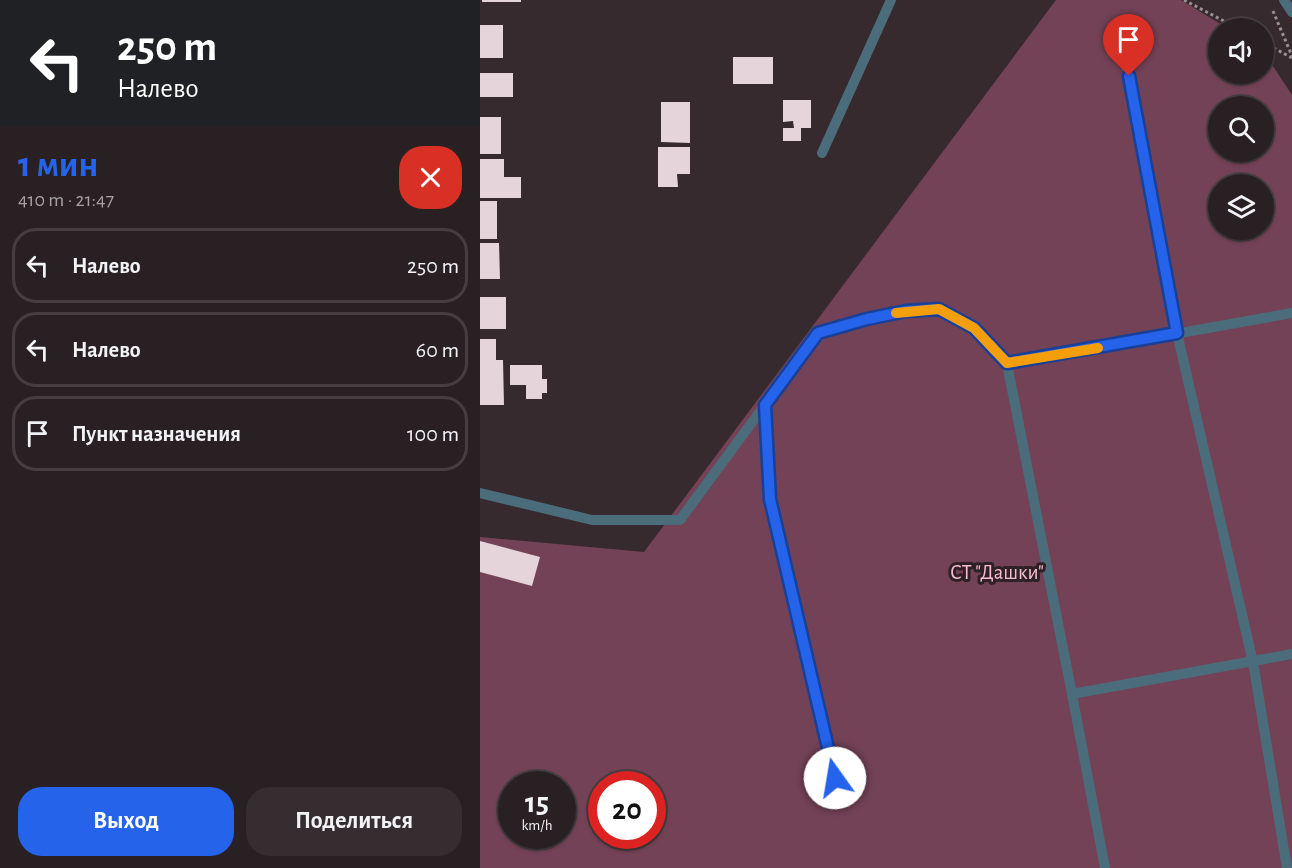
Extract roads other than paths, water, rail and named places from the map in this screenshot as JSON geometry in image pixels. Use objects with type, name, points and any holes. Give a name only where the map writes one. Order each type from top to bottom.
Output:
[{"type":"lane","points":[[822,153],[891,0]]},
{"type":"lane","points":[[1284,0],[1292,12]]},
{"type":"lane","points":[[1124,52],[1177,333],[1253,662],[1287,868]]},
{"type":"lane","points":[[480,493],[592,520],[680,520],[818,333],[906,311],[939,309],[974,328],[1007,363],[1105,868]]},
{"type":"lane","points":[[1007,363],[1292,313]]},
{"type":"lane","points":[[765,405],[770,499],[835,778]]},
{"type":"lane","points":[[1072,694],[1292,654]]},
{"type":"park label","name":"СТ \"Дашки\"","points":[[997,572]]}]
